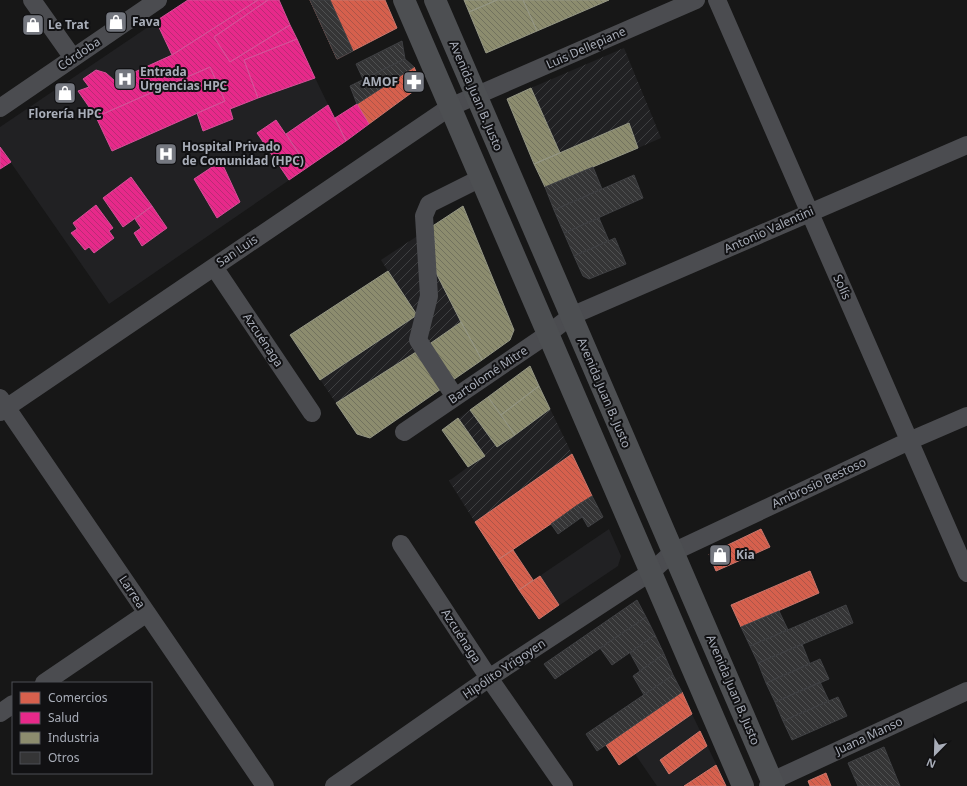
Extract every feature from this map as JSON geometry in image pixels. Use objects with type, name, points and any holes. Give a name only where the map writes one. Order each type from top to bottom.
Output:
[{"type":"main road","points":[[404,0],[743,786]]},
{"type":"main road","name":"Avenida Juan B. Justo","points":[[435,0],[673,552],[771,784]]},
{"type":"street","points":[[32,0],[73,58]]},
{"type":"street","name":"Córdoba","points":[[0,108],[158,0]]},
{"type":"street","name":"Luis Dellepiane","points":[[476,96],[696,0]]},
{"type":"street","name":"Solís","points":[[717,0],[967,573]]},
{"type":"street","name":"San Luis","points":[[2,406],[214,267],[450,107],[476,96]]},
{"type":"street","name":"Antonio Valentini","points":[[571,316],[967,144]]},
{"type":"street","points":[[455,397],[418,340],[429,296],[424,216],[429,204],[481,178]]},
{"type":"street","name":"Azcuénaga","points":[[214,267],[312,413]]},
{"type":"street","name":"Bartolomé Mitre","points":[[404,432],[548,334],[571,316]]},
{"type":"street","name":"Larrea","points":[[2,406],[147,613],[265,786]]},
{"type":"street","name":"Ambrosio Bestoso","points":[[673,552],[909,441],[967,416]]},
{"type":"street","name":"Azcuénaga","points":[[401,544],[489,678],[564,786]]},
{"type":"street","name":"Hipólito Yrigoyen","points":[[334,786],[489,678],[651,572],[673,552]]},
{"type":"street","points":[[45,682],[147,613]]},
{"type":"street","name":"Juana Manso","points":[[771,784],[967,691]]},
{"type":"street","points":[[0,712],[12,705]]},
{"type":"shaded area","name":"Hospital Privado de Comunidad (HPC)","points":[[188,0],[279,0],[346,141],[109,304],[0,147],[0,127]]},
{"type":"shaded area","points":[[624,48],[661,138],[638,148],[629,123],[560,153],[531,88]]},
{"type":"shaded area","points":[[463,206],[514,330],[510,340],[370,438],[357,434],[290,335],[388,271],[381,260]]},
{"type":"shaded area","points":[[539,386],[572,454],[475,522],[449,481],[468,467],[442,430],[488,397],[501,415]]},
{"type":"shaded area","points":[[609,529],[621,556],[618,566],[539,619],[519,590]]},
{"type":"shaded area","points":[[692,714],[716,764],[683,786],[657,786],[635,754]]},
{"type":"building: Comercios","points":[[310,0],[385,0],[397,28],[337,59]]},
{"type":"building: Comercios","points":[[414,67],[422,85],[369,124],[357,104]]},
{"type":"building: Comercios","points":[[572,454],[592,496],[499,559],[475,522]]},
{"type":"building: Comercios","points":[[761,529],[770,547],[716,571],[709,554]]},
{"type":"building: Comercios","points":[[513,550],[533,580],[519,590],[499,559]]},
{"type":"building: Comercios","points":[[810,571],[819,593],[741,627],[731,605]]},
{"type":"building: Comercios","points":[[540,576],[559,605],[539,619],[519,590]]},
{"type":"building: Comercios","points":[[682,692],[692,714],[619,765],[606,745]]},
{"type":"building: Comercios","points":[[700,731],[707,746],[669,774],[660,760]]},
{"type":"building: Comercios","points":[[716,765],[726,786],[684,786]]},
{"type":"building: Comercios","points":[[826,773],[831,786],[810,786],[808,781]]},
{"type":"building: Salud","points":[[188,0],[258,0],[172,55],[156,21]]},
{"type":"building: Salud","points":[[258,0],[268,0],[214,37],[230,62],[290,25],[297,39],[244,60],[258,98],[230,109],[233,119],[203,131],[197,113],[225,101],[210,67],[96,117],[78,91],[89,87],[83,79],[96,70],[106,73],[115,81],[172,55]]},
{"type":"building: Salud","points":[[268,0],[279,0],[290,25],[230,62],[214,37]]},
{"type":"building: Salud","points":[[297,39],[315,78],[258,98],[244,60]]},
{"type":"building: Salud","points":[[210,67],[225,101],[112,151],[96,117]]},
{"type":"building: Salud","points":[[357,104],[369,124],[346,141],[335,118]]},
{"type":"building: Salud","points":[[328,105],[346,141],[308,167],[286,134]]},
{"type":"building: Salud","points":[[276,120],[308,167],[289,180],[257,133]]},
{"type":"building: Salud","points":[[0,147],[11,162],[0,169]]},
{"type":"building: Salud","points":[[221,161],[240,202],[217,218],[194,179]]},
{"type":"building: Salud","points":[[131,177],[152,206],[123,227],[103,198]]},
{"type":"building: Salud","points":[[96,205],[113,228],[109,231],[114,238],[94,253],[89,247],[85,250],[71,233],[77,229],[73,223]]},
{"type":"building: Salud","points":[[152,206],[167,228],[142,246],[134,233],[141,228],[135,219]]},
{"type":"building: Industria","points":[[464,0],[497,0],[469,12]]},
{"type":"building: Industria","points":[[497,0],[523,0],[537,31],[486,53],[469,12]]},
{"type":"building: Industria","points":[[523,0],[609,0],[537,31]]},
{"type":"building: Industria","points":[[531,88],[560,153],[534,164],[507,99]]},
{"type":"building: Industria","points":[[629,123],[638,148],[545,187],[534,164]]},
{"type":"building: Industria","points":[[463,206],[514,330],[510,340],[482,360],[431,263],[435,241],[428,229]]},
{"type":"building: Industria","points":[[388,271],[417,315],[320,380],[290,335]]},
{"type":"building: Industria","points":[[461,322],[482,360],[453,380],[428,345]]},
{"type":"building: Industria","points":[[416,352],[441,389],[370,438],[357,434],[336,403]]},
{"type":"building: Industria","points":[[530,366],[539,386],[501,415],[488,397]]},
{"type":"building: Industria","points":[[539,386],[550,409],[515,435],[501,415]]},
{"type":"building: Industria","points":[[488,397],[515,435],[497,447],[470,410]]},
{"type":"building: Industria","points":[[458,418],[485,456],[468,467],[442,430]]},
{"type":"building: Otros","points":[[310,0],[330,0],[353,51],[337,59]]},
{"type":"building: Otros","points":[[402,41],[405,59],[363,79],[356,64]]},
{"type":"building: Otros","points":[[405,59],[414,67],[357,104],[350,86]]},
{"type":"building: Otros","points":[[593,167],[602,189],[554,210],[545,187]]},
{"type":"building: Otros","points":[[634,175],[643,198],[564,233],[554,210]]},
{"type":"building: Otros","points":[[599,218],[609,241],[574,256],[564,233]]},
{"type":"building: Otros","points":[[615,238],[626,264],[589,279],[583,276],[574,256]]},
{"type":"building: Otros","points":[[592,496],[603,517],[588,527],[576,506]]},
{"type":"building: Otros","points":[[576,506],[582,517],[558,534],[551,524]]},
{"type":"building: Otros","points":[[637,600],[646,617],[555,679],[544,664]]},
{"type":"building: Otros","points":[[846,605],[853,623],[758,663],[750,646]]},
{"type":"building: Otros","points":[[779,611],[788,630],[750,646],[741,627]]},
{"type":"building: Otros","points":[[646,617],[655,635],[612,665],[600,648]]},
{"type":"building: Otros","points":[[655,635],[664,654],[640,671],[630,653]]},
{"type":"building: Otros","points":[[802,644],[810,664],[766,683],[758,663]]},
{"type":"building: Otros","points":[[664,654],[673,675],[644,695],[633,676]]},
{"type":"building: Otros","points":[[820,659],[829,679],[775,702],[766,683]]},
{"type":"building: Otros","points":[[673,675],[682,692],[597,751],[586,734]]},
{"type":"building: Otros","points":[[820,682],[829,701],[783,721],[775,702]]},
{"type":"building: Otros","points":[[838,697],[847,716],[792,740],[783,721]]},
{"type":"building: Otros","points":[[884,747],[900,786],[858,786],[848,763]]},
{"type":"place","name":"Fava","points":[[116,22]]},
{"type":"place","name":"Le Trat","points":[[33,25]]},
{"type":"place","name":"Entrada Urgencias HPC","points":[[125,79]]},
{"type":"place","name":"AMOF","points":[[414,82]]},
{"type":"place","name":"Florería HPC","points":[[65,93]]},
{"type":"place","name":"Hospital Privado de Comunidad (HPC)","points":[[166,154]]},
{"type":"place","name":"Kia","points":[[720,555]]}]
